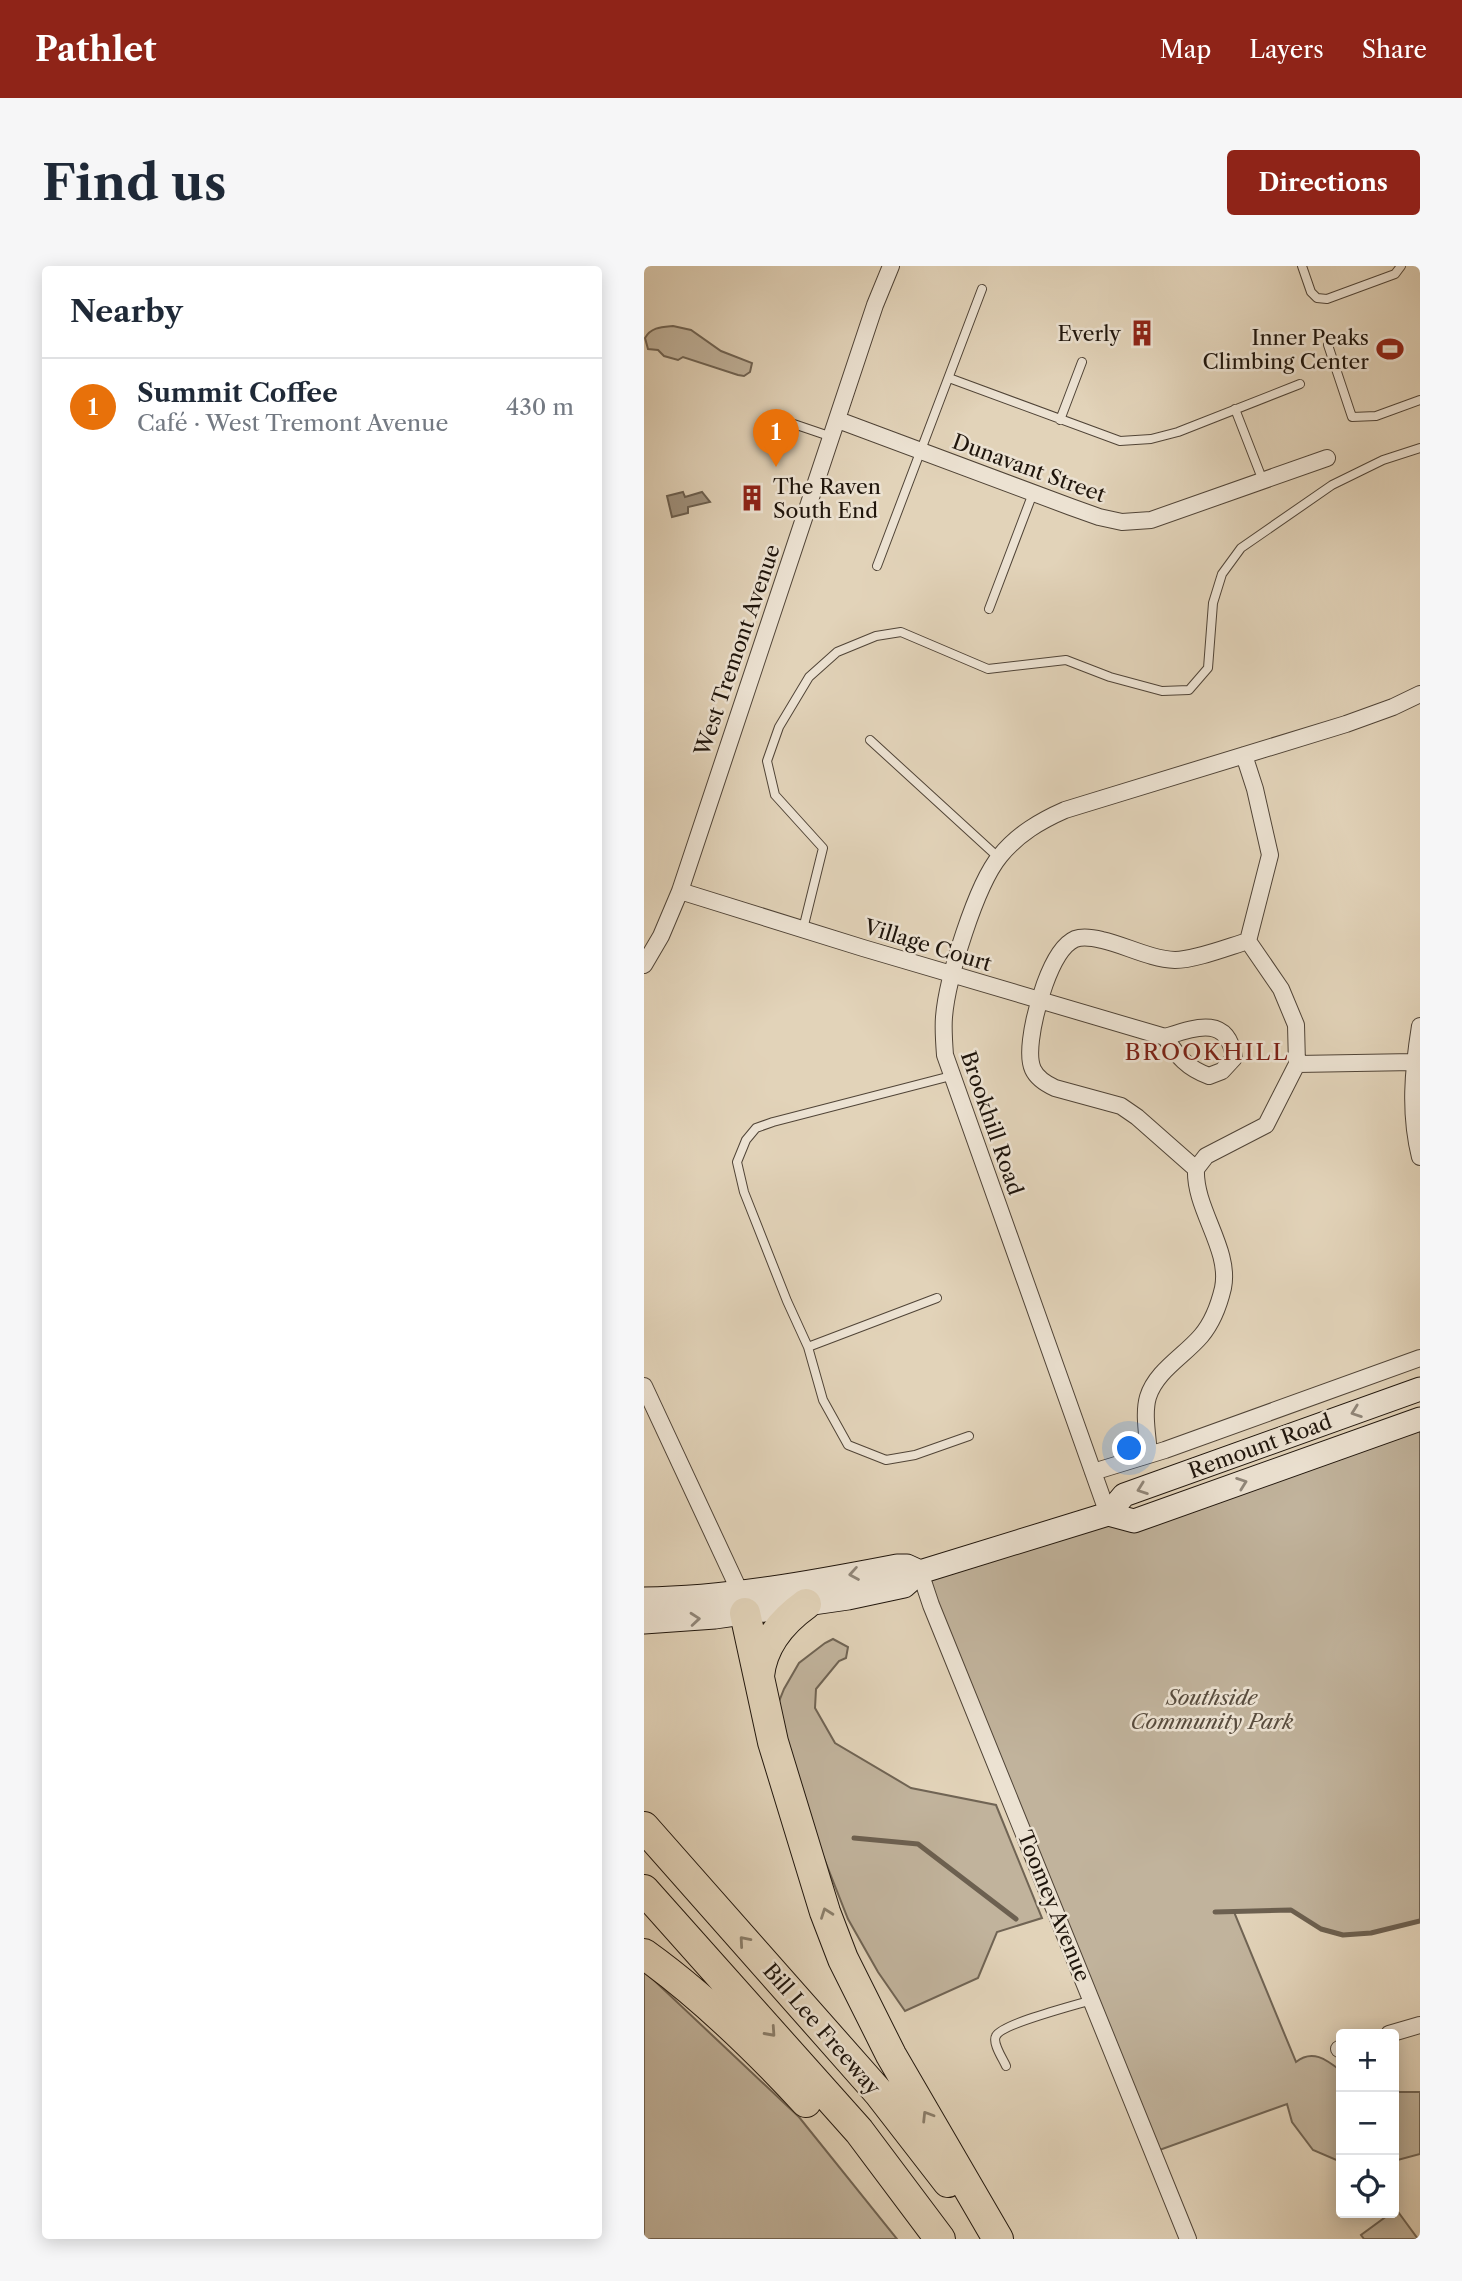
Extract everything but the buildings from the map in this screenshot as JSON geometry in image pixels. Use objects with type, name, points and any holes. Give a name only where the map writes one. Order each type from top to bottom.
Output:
[{"type":"highway","points":[[742,1602],[773,1742],[825,1912],[844,1959],[897,2066],[998,2239]]},
{"type":"highway","points":[[759,1680],[761,1662],[771,1640],[787,1620],[806,1604]]},
{"type":"highway","name":"Bill Lee Freeway","points":[[644,1827],[879,2093],[990,2239]]},
{"type":"highway","name":"Bill Lee Freeway","points":[[644,1890],[859,2131],[940,2239]]},
{"type":"highway","points":[[644,1954],[701,1998],[758,2050],[930,2239]]},
{"type":"main road","name":"Remount Road","points":[[1108,1514],[1124,1495],[1420,1389]]},
{"type":"main road","name":"Remount Road","points":[[644,1599],[704,1596],[742,1602],[806,1604],[900,1587],[920,1572],[1108,1514],[1134,1521],[1420,1419]]},
{"type":"main road","name":"Remount Road","points":[[644,1622],[691,1620],[742,1602],[897,1566],[907,1566],[920,1572]]},
{"type":"street","name":"West Tremont Avenue","points":[[644,965],[662,936],[680,891],[875,305],[891,266]]},
{"type":"street","name":"Dunavant Street","points":[[838,420],[1099,517],[1122,522],[1151,520],[1327,458]]},
{"type":"street","name":"Brookhill Road","points":[[1108,1514],[945,1055],[944,1017],[953,974],[981,888],[999,858],[1031,828],[1065,810],[1346,724],[1420,694]]},
{"type":"street","points":[[1149,1455],[1146,1415],[1147,1399],[1152,1387],[1200,1337],[1212,1320],[1223,1289],[1221,1258],[1198,1190],[1196,1169],[1206,1156],[1266,1125],[1297,1064],[1296,1025],[1281,989],[1248,941],[1270,855],[1244,755]]},
{"type":"street","name":"Village Court","points":[[680,891],[1164,1037]]},
{"type":"street","points":[[1196,1169],[1121,1106],[1055,1088],[1037,1077],[1030,1061],[1031,1039],[1040,1000],[1055,961],[1075,939],[1100,939],[1176,960],[1248,941]]},
{"type":"street","points":[[1420,1026],[1413,1107],[1420,1157]]},
{"type":"street","points":[[1297,1064],[1415,1062]]},
{"type":"street","points":[[1093,1472],[1149,1455],[1420,1358]]},
{"type":"street","points":[[646,1394],[742,1602]]},
{"type":"street","name":"Toomey Avenue","points":[[920,1572],[935,1615],[1188,2239]]},
{"type":"street","points":[[1399,2031],[1420,2025]]},
{"type":"lane","points":[[1302,266],[1311,292],[1317,298],[1327,299],[1395,274],[1401,266]]},
{"type":"lane","points":[[877,566],[982,289]]},
{"type":"lane","points":[[1328,345],[1352,417],[1376,416],[1420,400]]},
{"type":"lane","points":[[1060,420],[1083,362]]},
{"type":"lane","points":[[949,378],[1120,442],[1138,442],[1178,432],[1300,384]]},
{"type":"lane","points":[[1235,409],[1263,481]]},
{"type":"lane","points":[[779,419],[832,437]]},
{"type":"lane","points":[[803,929],[823,848],[775,795],[767,761],[779,727],[809,677],[837,652],[876,636],[901,632],[988,670],[1066,660],[1110,677],[1162,691],[1189,691],[1208,668],[1213,603],[1222,574],[1241,548],[1332,485],[1383,460],[1420,448]]},
{"type":"lane","points":[[989,609],[1033,493]]},
{"type":"lane","points":[[870,740],[999,858]]},
{"type":"lane","points":[[951,1076],[757,1128],[746,1140],[737,1162],[744,1192],[808,1347],[823,1399],[848,1445],[886,1460],[915,1455],[970,1436]]},
{"type":"lane","points":[[808,1347],[937,1298]]},
{"type":"lane","points":[[1006,2066],[995,2040],[1002,2029],[1092,2000]]},
{"type":"green space","points":[[673,326],[691,330],[721,351],[752,363],[750,372],[744,376],[738,375],[683,357],[678,360],[664,356],[658,350],[648,349],[645,338],[650,332],[657,328]]},
{"type":"green space","name":"Southside Community Park","points":[[1420,1419],[1420,1921],[1371,1933],[1343,1935],[1321,1929],[1291,1910],[1234,1912],[1296,2062],[1313,2056],[1324,2059],[1336,2067],[1336,2160],[1313,2150],[1292,2122],[1287,2104],[1154,2152],[920,1572],[1082,1523],[1134,1521]]},
{"type":"green space","points":[[833,1639],[848,1647],[846,1658],[839,1661],[816,1689],[815,1708],[835,1743],[911,1788],[996,1805],[1042,1918],[997,1932],[978,1978],[905,2011],[878,1972],[848,1919],[805,1810],[776,1709],[799,1663]]},
{"type":"green space","points":[[644,1971],[799,2117],[897,2239],[644,2239]]},
{"type":"green space","points":[[1399,2092],[1420,2092],[1420,2154],[1399,2160]]},
{"type":"green space","points":[[1399,2213],[1418,2239],[1364,2239],[1361,2235],[1384,2218],[1399,2218]]},
{"type":"shaded area","points":[[683,492],[685,497],[702,492],[710,502],[688,507],[688,513],[672,517],[667,496]]},
{"type":"waterway","points":[[854,1838],[918,1844],[1016,1919]]},
{"type":"waterway","points":[[1215,1912],[1291,1910],[1321,1929],[1343,1935],[1371,1933],[1420,1921]]},
{"type":"place","name":"Everly","points":[[1142,333]]},
{"type":"place","name":"Inner Peaks Climbing Center","points":[[1390,349]]},
{"type":"place","name":"Summit Coffee","points":[[776,467]]},
{"type":"place","name":"The Raven South End","points":[[752,498]]},
{"type":"district","name":"BROOKHILL","points":[[1207,1052]]}]
